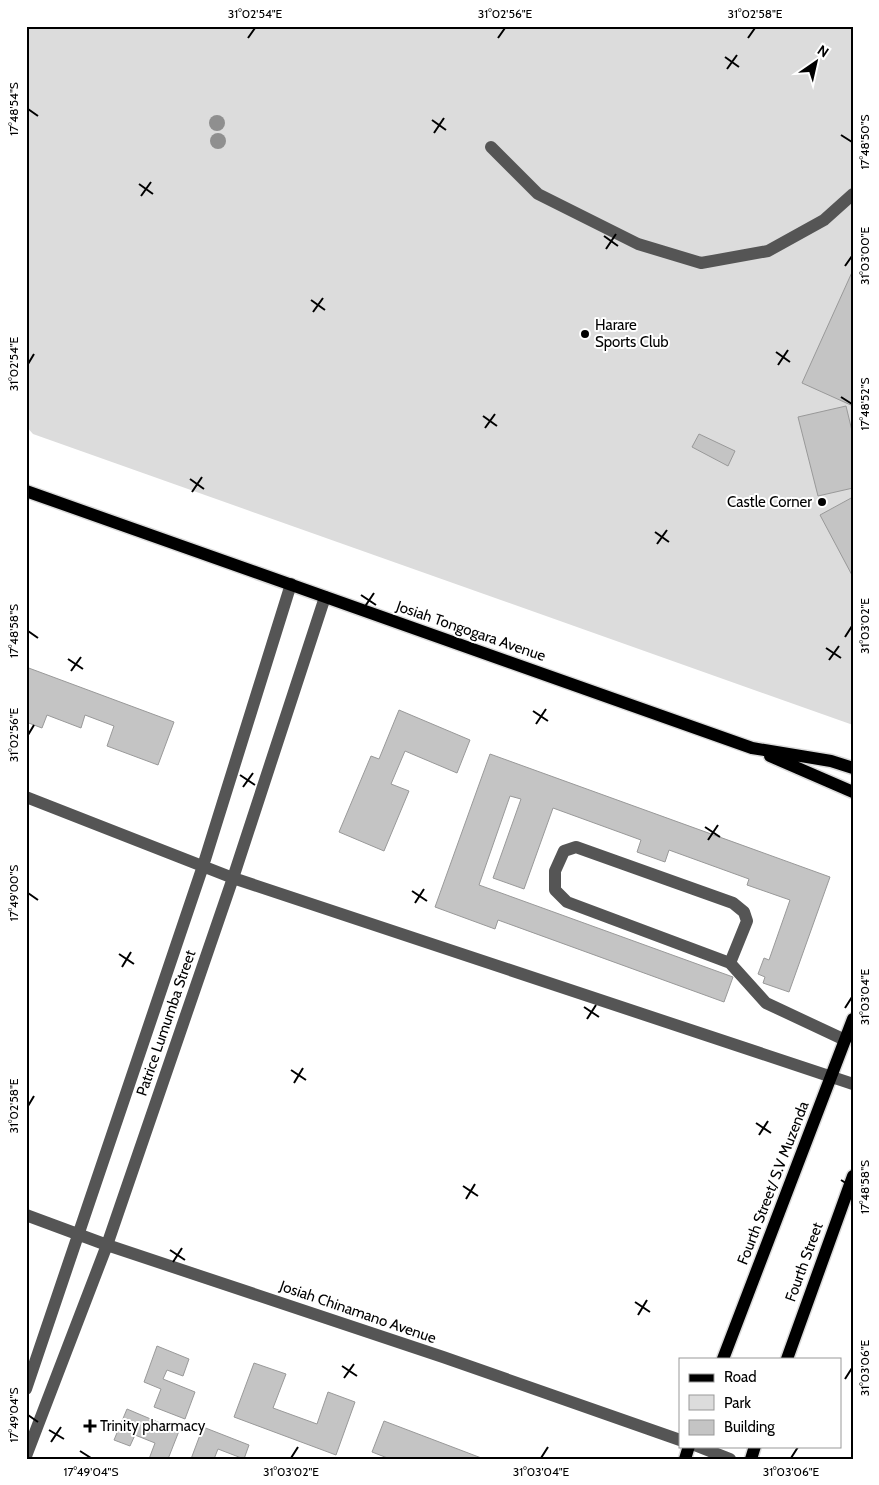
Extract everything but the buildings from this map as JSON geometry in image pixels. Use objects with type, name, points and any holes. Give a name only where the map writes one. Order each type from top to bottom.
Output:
[{"type":"main road","name":"Josiah Tongogara Avenue","points":[[26,491],[752,748],[831,761],[853,768]]},
{"type":"main road","points":[[752,748],[853,792]]},
{"type":"main road","name":"Fourth Street/ S.V Muzenda","points":[[723,1358],[853,1019]]},
{"type":"main road","name":"Fourth Street","points":[[787,1358],[853,1176]]},
{"type":"street","points":[[491,147],[538,194],[638,244],[701,263],[768,251],[824,220],[853,194]]},
{"type":"street","name":"Patrice Lumumba Street","points":[[26,1389],[203,866],[291,584]]},
{"type":"street","name":"Patrice Lumumba Street","points":[[26,1456],[107,1245],[233,878],[325,596]]},
{"type":"street","points":[[26,797],[233,878],[853,1084]]},
{"type":"street","points":[[730,963],[746,921],[744,912],[733,903],[576,847],[564,851],[556,871],[555,890],[566,902],[730,963],[766,1003],[845,1040]]},
{"type":"street","name":"Josiah Chinamano Avenue","points":[[26,1214],[107,1245],[679,1440]]},
{"type":"street","points":[[702,1448],[730,1459]]},
{"type":"green space","name":"Harare Sports Club","points":[[26,26],[853,26],[853,725],[33,434],[26,426]]},
{"type":"place","name":"Harare Sports Club","points":[[585,334]]},
{"type":"place","name":"Castle Corner","points":[[822,502]]},
{"type":"place","name":"Trinity pharmacy","points":[[90,1426]]}]
